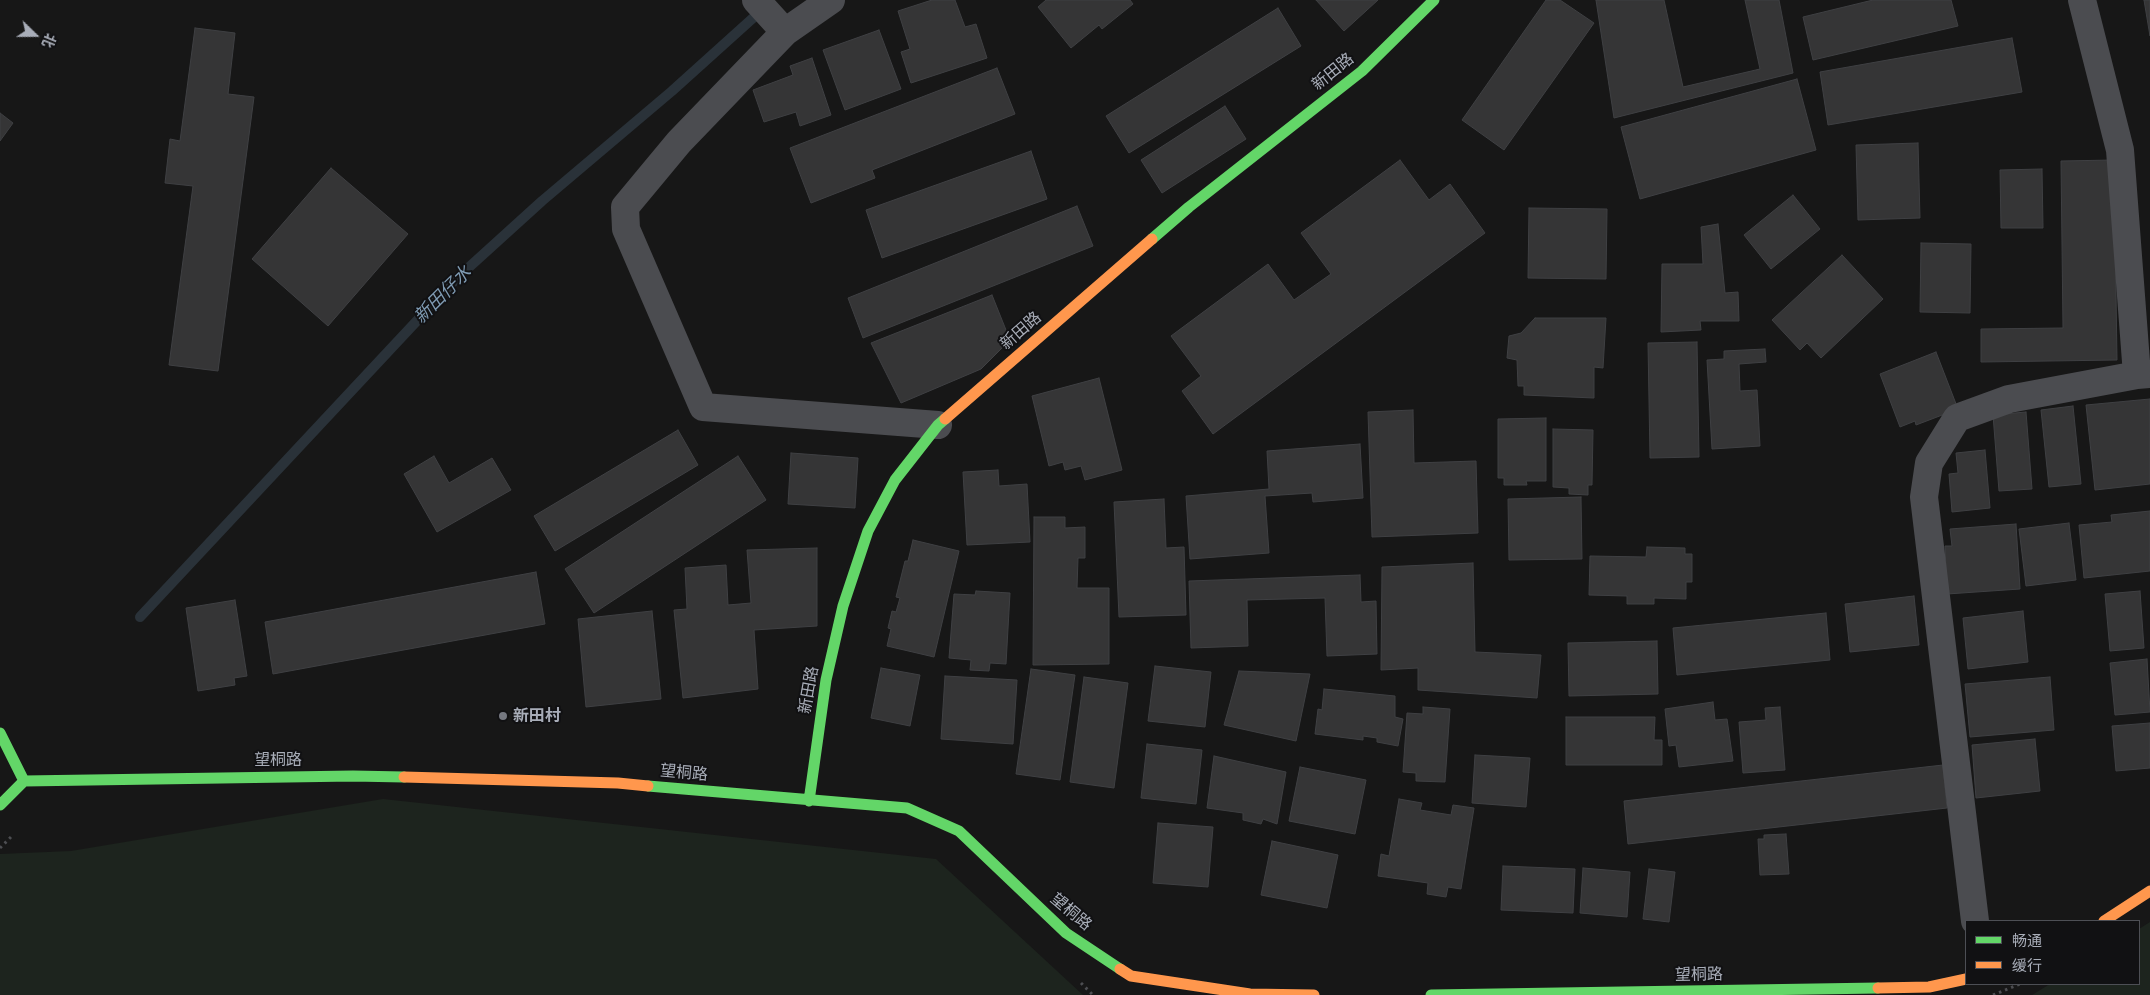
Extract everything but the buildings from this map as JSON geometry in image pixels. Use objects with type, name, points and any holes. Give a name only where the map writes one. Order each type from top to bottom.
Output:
[{"type":"main road","name":"新田路","points":[[809,801],[826,680],[843,606],[868,531],[895,480],[938,425],[1189,207],[1362,71],[1434,0]]},
{"type":"main road","points":[[0,733],[24,780],[0,805]]},
{"type":"main road","name":"望桐路","points":[[24,780],[353,776],[618,783],[907,808],[959,831],[1066,933],[1131,976],[1250,994],[1314,995]]},
{"type":"main road","points":[[2106,920],[2150,891]]},
{"type":"main road","name":"望桐路","points":[[1431,995],[1929,987],[1965,979]]},
{"type":"street","points":[[756,0],[785,32]]},
{"type":"street","points":[[831,0],[785,32],[679,142],[625,207],[626,229],[703,407],[938,425]]},
{"type":"street","points":[[1975,920],[1924,497],[1929,464],[1957,418],[2009,400],[2144,374],[2120,150],[2082,0]]},
{"type":"path","points":[[0,848],[18,829]]},
{"type":"path","points":[[1076,977],[1093,995]]},
{"type":"path","points":[[1993,995],[2018,985]]},
{"type":"shaded area","points":[[383,799],[936,859],[1083,995],[0,995],[0,854],[71,851]]},
{"type":"shaded area","points":[[2150,922],[2150,995],[2032,995],[2048,985],[2140,985],[2140,928]]},
{"type":"waterway","name":"新田仔水","points":[[140,617],[456,279],[542,201],[672,91],[763,9]]},
{"type":"traffic: fast","points":[[1152,239],[1189,207],[1362,71],[1434,0]]},
{"type":"traffic: fast","points":[[809,801],[826,680],[843,606],[868,531],[895,480],[938,425],[945,419]]},
{"type":"traffic: fast","points":[[0,733],[24,781]]},
{"type":"traffic: fast","points":[[0,805],[24,781],[353,776],[404,777]]},
{"type":"traffic: fast","points":[[648,786],[907,808],[959,831],[1066,933],[1120,969]]},
{"type":"traffic: fast","points":[[1431,995],[1878,988]]},
{"type":"traffic: slow","points":[[945,419],[1152,239]]},
{"type":"traffic: slow","points":[[404,777],[618,783],[648,786]]},
{"type":"traffic: slow","points":[[2106,920],[2150,891]]},
{"type":"traffic: slow","points":[[1120,969],[1131,976],[1250,994],[1314,995]]},
{"type":"traffic: slow","points":[[1878,988],[1929,987],[1965,979]]},
{"type":"place","name":"新田村","points":[[503,716]]}]
